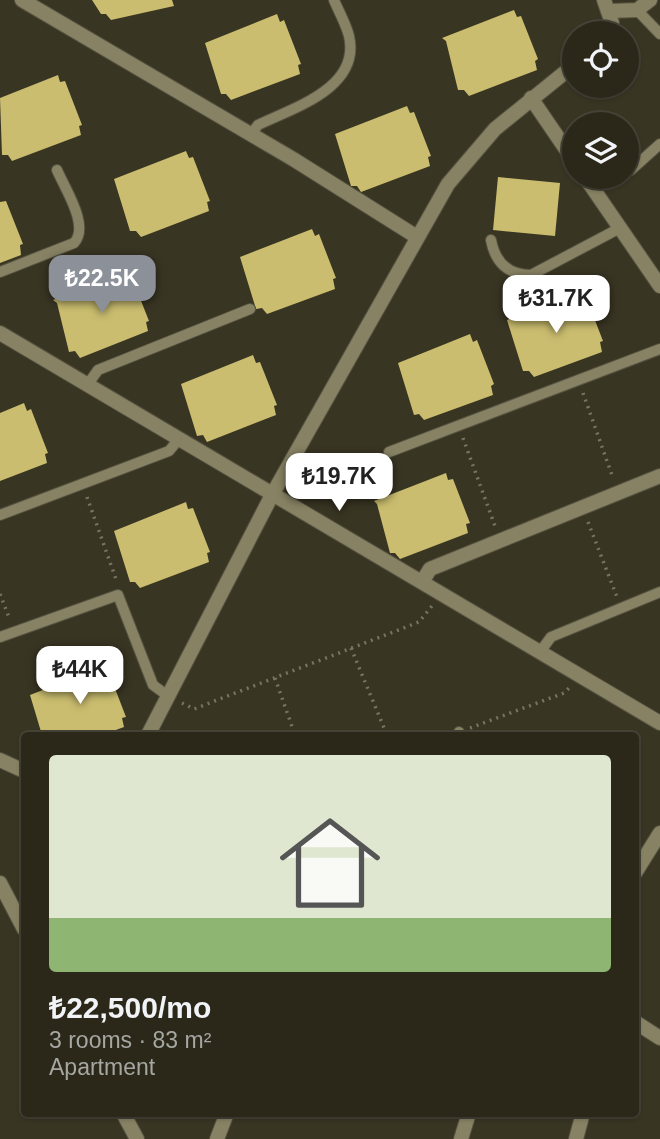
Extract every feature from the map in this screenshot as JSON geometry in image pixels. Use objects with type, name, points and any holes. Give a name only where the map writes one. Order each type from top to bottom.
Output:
[{"type":"street","points":[[22,0],[251,134],[416,237]]},
{"type":"street","points":[[607,6],[637,10],[650,0]]},
{"type":"street","points":[[150,732],[272,495],[448,184],[495,129],[562,74]]},
{"type":"street","points":[[531,98],[562,143]]},
{"type":"street","points":[[593,189],[660,286]]},
{"type":"street","points":[[0,333],[660,723]]},
{"type":"street","points":[[422,582],[430,569],[660,476]]},
{"type":"street","points":[[0,760],[21,770]]},
{"type":"street","points":[[639,867],[660,835]]},
{"type":"street","points":[[0,883],[21,923]]},
{"type":"street","points":[[639,1025],[660,1038]]},
{"type":"street","points":[[126,1117],[137,1139]]},
{"type":"street","points":[[217,1139],[225,1117]]},
{"type":"street","points":[[461,1139],[468,1117]]},
{"type":"street","points":[[576,1139],[582,1117]]},
{"type":"lane","points":[[251,134],[258,125],[324,92],[338,80],[350,56],[349,36],[334,0]]},
{"type":"lane","points":[[637,10],[660,34]]},
{"type":"lane","points":[[639,163],[660,144]]},
{"type":"lane","points":[[0,272],[77,240],[80,223],[57,170]]},
{"type":"lane","points":[[491,240],[494,254],[503,266],[517,273],[531,275],[620,228]]},
{"type":"lane","points":[[88,384],[98,370],[250,309]]},
{"type":"lane","points":[[389,452],[660,349]]},
{"type":"lane","points":[[0,515],[169,451],[179,439]]},
{"type":"lane","points":[[540,652],[551,638],[660,592]]},
{"type":"lane","points":[[0,637],[118,595],[153,685],[168,696]]},
{"type":"path","points":[[578,379],[618,494]]},
{"type":"path","points":[[458,425],[501,541]]},
{"type":"path","points":[[82,484],[118,585],[118,595]]},
{"type":"path","points":[[583,508],[621,608]]},
{"type":"path","points":[[0,594],[14,632]]},
{"type":"path","points":[[168,696],[194,709],[419,622],[442,594]]},
{"type":"path","points":[[351,648],[386,732]]},
{"type":"path","points":[[463,732],[564,693],[581,676]]},
{"type":"path","points":[[275,678],[294,732]]},
{"type":"building","points":[[92,0],[172,0],[174,6],[111,20],[106,14],[101,14]]},
{"type":"building","points":[[514,10],[517,17],[521,16],[538,59],[535,61],[537,70],[469,96],[464,90],[458,90],[446,41],[442,38]]},
{"type":"building","points":[[277,14],[280,22],[284,20],[301,64],[298,65],[300,74],[231,100],[226,94],[221,94],[205,43]]},
{"type":"building","points":[[58,75],[60,82],[65,81],[82,125],[79,126],[81,135],[12,161],[8,155],[2,155],[0,98]]},
{"type":"building","points":[[407,106],[410,113],[414,112],[431,156],[428,157],[430,166],[361,192],[357,186],[351,186],[335,134]]},
{"type":"building","points":[[186,151],[189,158],[193,157],[210,201],[207,202],[209,211],[141,237],[136,231],[130,231],[114,179]]},
{"type":"building","points":[[498,177],[560,183],[555,236],[493,230]]},
{"type":"building","points":[[6,201],[23,244],[20,245],[21,255],[0,263],[0,202]]},
{"type":"building","points":[[312,229],[315,236],[319,234],[336,278],[333,279],[335,289],[267,314],[262,308],[256,309],[240,257]]},
{"type":"building","points":[[125,271],[128,279],[132,278],[149,321],[146,322],[148,331],[80,358],[75,351],[69,352],[57,303],[53,300]]},
{"type":"building","points":[[579,291],[582,299],[586,297],[603,341],[600,342],[602,352],[534,377],[529,371],[523,371],[507,320]]},
{"type":"building","points":[[470,334],[473,342],[477,340],[494,384],[491,386],[493,395],[424,420],[419,414],[414,415],[398,363]]},
{"type":"building","points":[[253,355],[256,363],[260,362],[277,405],[274,406],[276,415],[207,442],[203,435],[197,436],[181,384]]},
{"type":"building","points":[[24,403],[27,411],[31,409],[48,453],[45,454],[47,463],[0,481],[0,413]]},
{"type":"building","points":[[446,473],[448,480],[453,479],[470,523],[466,524],[468,533],[400,559],[395,553],[390,553],[374,501]]},
{"type":"building","points":[[186,502],[188,509],[193,508],[210,552],[207,553],[209,562],[140,588],[135,582],[130,582],[114,531]]},
{"type":"building","points":[[102,667],[104,674],[109,673],[126,717],[122,718],[124,727],[110,732],[41,732],[30,695]]}]
